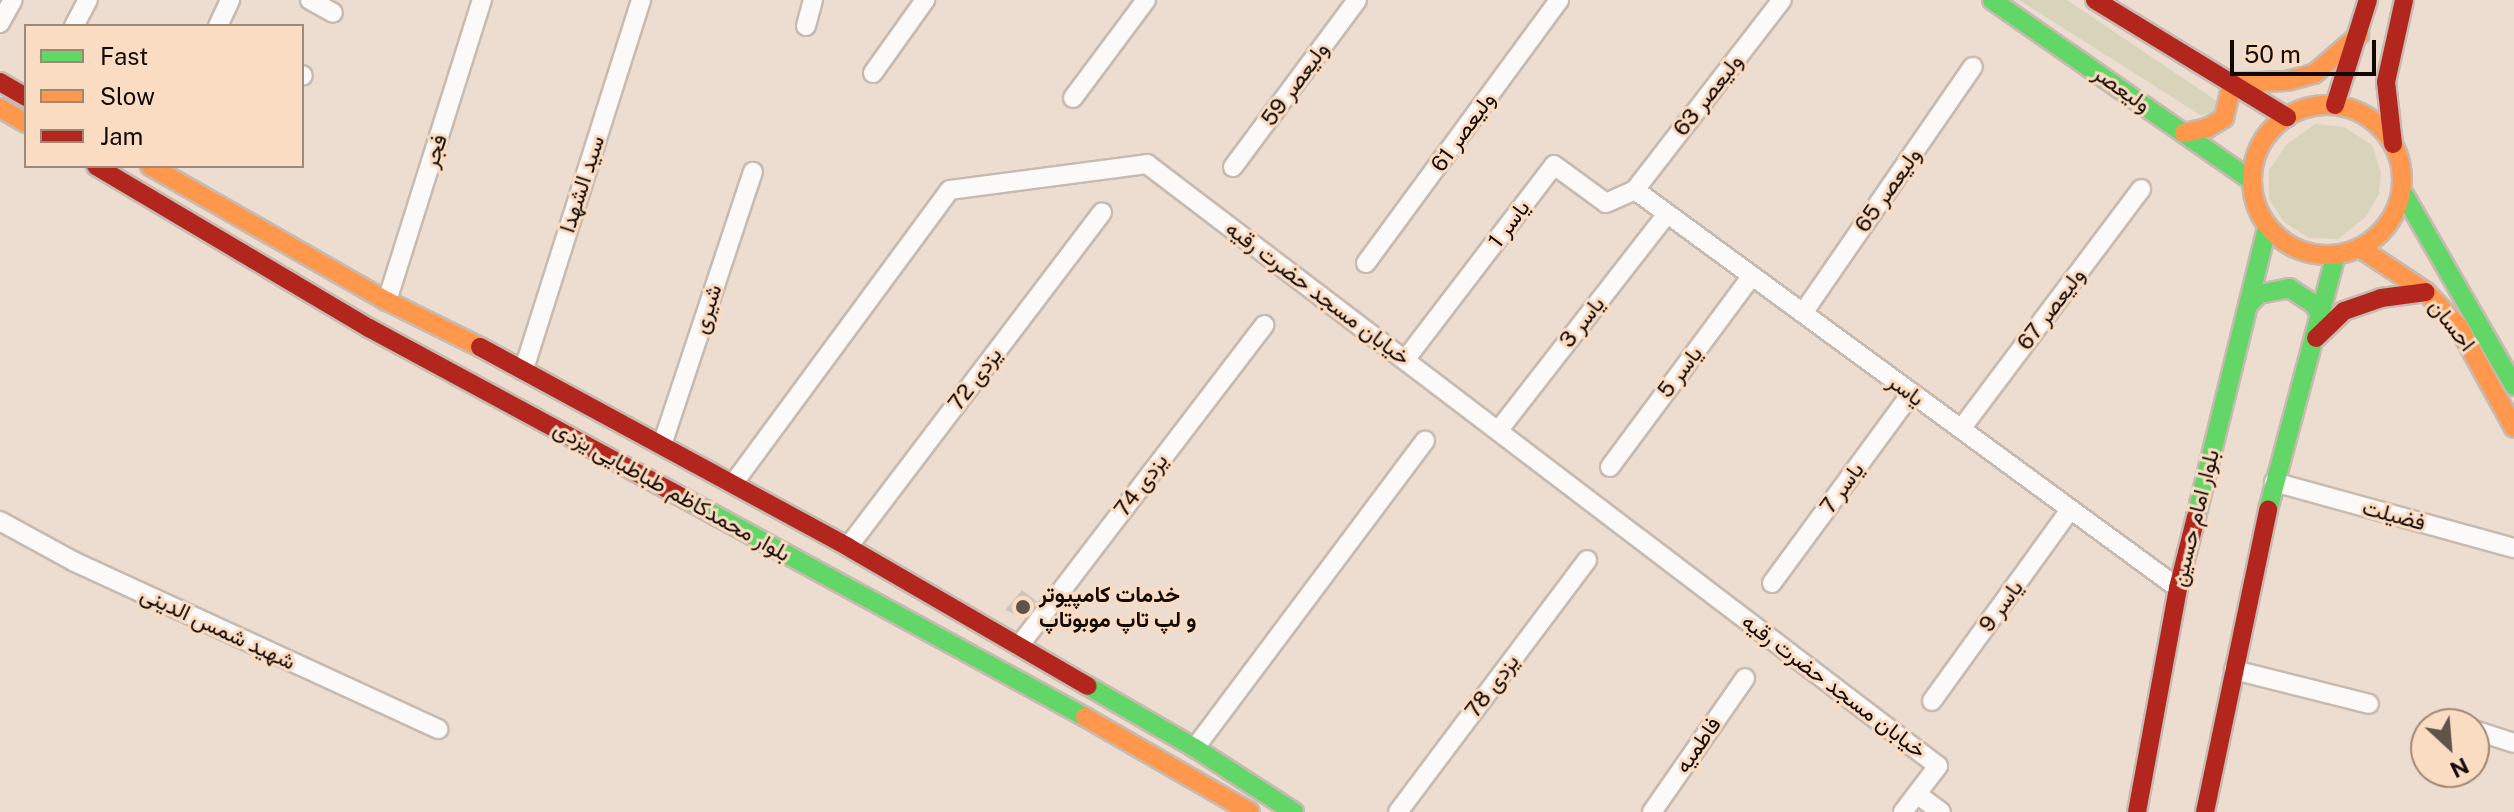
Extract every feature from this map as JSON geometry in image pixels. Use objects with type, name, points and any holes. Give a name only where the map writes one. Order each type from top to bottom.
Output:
[{"type":"main road","name":"ولیعصر","points":[[1992,0],[2251,180]]},
{"type":"main road","points":[[2095,0],[2287,117]]},
{"type":"main road","points":[[2232,83],[2287,81],[2314,74],[2359,35],[2368,0]]},
{"type":"main road","points":[[2335,105],[2370,63],[2404,0]]},
{"type":"main road","points":[[2359,35],[2370,63],[2386,82],[2393,144],[2401,166],[2402,191],[2395,213],[2380,233],[2360,248],[2336,255],[2310,254],[2287,244],[2267,227],[2256,206],[2251,180],[2256,156],[2268,134],[2287,117],[2310,107],[2335,105],[2358,112],[2378,125],[2393,144]]},
{"type":"main road","points":[[0,82],[24,96]]},
{"type":"main road","points":[[2184,133],[2207,128],[2224,118],[2232,83]]},
{"type":"main road","points":[[0,108],[24,122]]},
{"type":"main road","name":"بلوار محمدکاظم طباطبایی یزدی","points":[[99,168],[369,328],[1006,672],[1240,809]]},
{"type":"main road","name":"بلوار محمدکاظم طباطبایی یزدی","points":[[155,168],[387,301],[524,369],[848,547],[1195,748],[1294,812]]},
{"type":"main road","name":"احسان","points":[[2402,191],[2514,386]]},
{"type":"main road","points":[[227,245],[243,236],[242,219]]},
{"type":"main road","name":"بلوار امام حسین","points":[[2137,812],[2178,588],[2267,227]]},
{"type":"main road","points":[[261,265],[262,251],[275,238]]},
{"type":"main road","name":"احسان","points":[[2360,248],[2426,292],[2458,326],[2514,428]]},
{"type":"main road","points":[[2205,812],[2274,482],[2316,338],[2336,255]]},
{"type":"main road","points":[[2248,305],[2259,294],[2289,288],[2303,294],[2314,304],[2321,318]]},
{"type":"main road","points":[[2316,338],[2344,311],[2381,298],[2426,292]]},
{"type":"street","points":[[0,23],[13,0]]},
{"type":"street","points":[[75,24],[88,0]]},
{"type":"street","points":[[219,24],[230,0]]},
{"type":"street","points":[[310,0],[333,13]]},
{"type":"street","name":"فجر","points":[[387,301],[482,0]]},
{"type":"street","name":"سید الشهدا","points":[[524,369],[641,0]]},
{"type":"street","points":[[806,26],[813,0]]},
{"type":"street","points":[[873,73],[925,0]]},
{"type":"street","points":[[1073,98],[1146,0]]},
{"type":"street","name":"ولیعصر 59","points":[[1233,167],[1357,0]]},
{"type":"street","name":"ولیعصر 61","points":[[1366,263],[1559,0]]},
{"type":"street","name":"ولیعصر 63","points":[[1635,190],[1782,0]]},
{"type":"street","name":"ولیعصر 65","points":[[1803,313],[1973,67]]},
{"type":"street","name":"خیابان مسجد حضرت رقیه","points":[[733,484],[950,190],[1147,164],[1938,766],[1917,794]]},
{"type":"street","name":"یاسر 1","points":[[1405,360],[1554,165],[1606,203],[1635,190]]},
{"type":"street","name":"شیری","points":[[662,445],[753,172]]},
{"type":"street","name":"ولیعصر 67","points":[[1961,429],[2141,189]]},
{"type":"street","name":"یاسر","points":[[1635,190],[2178,588]]},
{"type":"street","name":"یزدی 72","points":[[848,547],[1102,212]]},
{"type":"street","name":"یاسر 3","points":[[1498,431],[1667,214]]},
{"type":"street","name":"یاسر 5","points":[[1610,467],[1751,277]]},
{"type":"street","name":"یزدی 74","points":[[1019,646],[1264,325]]},
{"type":"street","name":"یاسر 7","points":[[1772,583],[1911,394]]},
{"type":"street","points":[[1195,748],[1425,441]]},
{"type":"street","name":"فضیلت","points":[[2274,482],[2514,548]]},
{"type":"street","name":"یاسر 9","points":[[1932,701],[2069,511]]},
{"type":"street","name":"شهید شمس الدینی","points":[[0,521],[75,562],[438,729]]},
{"type":"street","name":"یزدی 78","points":[[1398,812],[1587,560]]},
{"type":"street","points":[[2234,670],[2369,704]]},
{"type":"street","name":"فاطمیه","points":[[1652,812],[1745,678]]},
{"type":"street","points":[[2490,735],[2514,743]]},
{"type":"street","points":[[1903,812],[1917,794],[1941,812]]},
{"type":"shaded area","points":[[2019,0],[2067,0],[2217,101],[2215,110],[2202,116]]},
{"type":"shaded area","points":[[2315,124],[2344,127],[2372,145],[2381,173],[2379,194],[2366,217],[2338,239],[2309,238],[2284,222],[2269,199],[2269,170],[2286,145]]},
{"type":"building","name":"خدمات کامپیوتر و لپ تاپ موبوتاپ","points":[[1022,590],[1038,602],[1025,618],[1005,610]]},
{"type":"traffic: fast","points":[[1992,0],[2251,180]]},
{"type":"traffic: fast","points":[[2402,191],[2514,386]]},
{"type":"traffic: fast","points":[[2196,517],[2267,227]]},
{"type":"traffic: fast","points":[[2268,510],[2336,255]]},
{"type":"traffic: fast","points":[[2248,305],[2259,294],[2289,288],[2314,304],[2321,318]]},
{"type":"traffic: fast","points":[[687,500],[1085,717]]},
{"type":"traffic: fast","points":[[1088,686],[1195,748],[1294,812]]},
{"type":"traffic: slow","points":[[2184,133],[2207,128],[2224,118],[2232,83],[2287,81],[2314,74],[2359,35]]},
{"type":"traffic: slow","points":[[2327,105],[2356,111],[2380,127],[2396,151],[2402,180],[2396,209],[2380,233],[2356,249],[2327,255],[2298,249],[2274,233],[2258,209],[2252,180],[2258,151],[2274,127],[2298,111],[2327,105]]},
{"type":"traffic: slow","points":[[0,108],[24,122]]},
{"type":"traffic: slow","points":[[154,168],[387,301],[480,347]]},
{"type":"traffic: slow","points":[[2360,248],[2426,292],[2458,326],[2514,428]]},
{"type":"traffic: slow","points":[[1085,717],[1250,812]]},
{"type":"traffic: jam","points":[[2095,0],[2287,117]]},
{"type":"traffic: jam","points":[[2335,105],[2368,0]]},
{"type":"traffic: jam","points":[[2393,144],[2386,82],[2404,0]]},
{"type":"traffic: jam","points":[[0,82],[24,96]]},
{"type":"traffic: jam","points":[[99,168],[369,328],[687,500]]},
{"type":"traffic: jam","points":[[2316,338],[2344,311],[2381,298],[2426,292]]},
{"type":"traffic: jam","points":[[480,347],[848,547],[1088,686]]},
{"type":"traffic: jam","points":[[2205,812],[2268,510]]},
{"type":"traffic: jam","points":[[2137,812],[2178,588],[2196,517]]},
{"type":"place","name":"خدمات کامپیوتر و لپ تاپ موبوتاپ","points":[[1023,607]]}]
